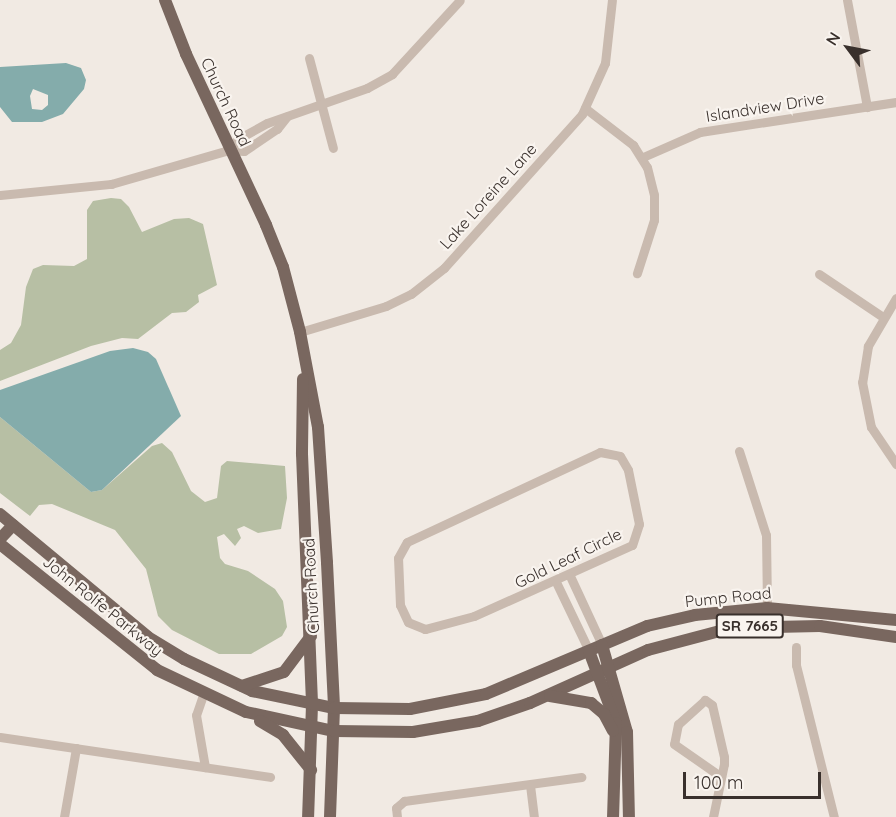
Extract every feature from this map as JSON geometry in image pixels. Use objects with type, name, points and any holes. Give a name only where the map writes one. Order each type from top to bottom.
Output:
[{"type":"main road","name":"Church Road","points":[[165,0],[229,150],[279,255],[300,332],[318,427],[334,708],[330,817]]},
{"type":"main road","name":"Church Road","points":[[303,354],[302,454],[312,705],[308,817]]},
{"type":"main road","name":"John Rolfe Parkway","points":[[0,514],[148,637],[240,686],[312,705],[381,711],[455,702],[508,687],[589,651]]},
{"type":"main road","points":[[0,539],[13,525]]},
{"type":"main road","name":"John Rolfe Parkway","points":[[0,544],[143,661],[203,695],[246,712],[312,728],[377,733],[435,729],[494,716],[549,696],[605,670]]},
{"type":"main road","name":"Pump Road","points":[[589,651],[669,621],[767,608],[896,620]]},
{"type":"main road","name":"Pump Road","points":[[605,670],[683,638],[730,628],[820,626],[896,637]]},
{"type":"main road","points":[[240,686],[284,672],[310,636]]},
{"type":"main road","points":[[603,645],[605,670],[614,714],[617,772],[613,817]]},
{"type":"main road","points":[[589,651],[605,670],[627,732],[629,817]]},
{"type":"main road","points":[[549,696],[591,703],[604,714],[615,736]]},
{"type":"main road","points":[[246,712],[283,735],[311,770]]},
{"type":"street","points":[[0,195],[111,184],[229,150],[244,151],[276,129],[287,116],[321,102],[367,88],[392,74],[460,0]]},
{"type":"street","name":"Lake Loreine Lane","points":[[300,332],[386,306],[422,286],[444,267],[585,108],[605,63],[612,0]]},
{"type":"street","points":[[848,0],[867,107]]},
{"type":"street","points":[[309,58],[333,148]]},
{"type":"street","name":"Islandview Drive","points":[[643,157],[700,132],[896,102]]},
{"type":"street","points":[[585,108],[616,129],[643,157],[655,206],[652,230],[637,273]]},
{"type":"street","points":[[819,274],[883,317]]},
{"type":"street","points":[[896,298],[883,317],[864,360],[863,396],[875,436],[896,464]]},
{"type":"street","points":[[739,451],[766,535],[767,608]]},
{"type":"street","name":"Gold Leaf Circle","points":[[600,452],[615,453],[628,470],[639,524],[637,538],[626,550],[556,582],[474,616],[419,629],[408,622],[401,611],[399,552],[414,538],[600,452]]},
{"type":"street","points":[[570,576],[603,645]]},
{"type":"street","points":[[556,582],[589,651]]},
{"type":"street","points":[[796,647],[796,665],[834,817]]},
{"type":"street","points":[[203,695],[196,715],[204,767]]},
{"type":"street","points":[[713,817],[724,757],[712,705],[705,700],[678,724],[674,744],[720,777]]},
{"type":"street","points":[[0,737],[270,777]]},
{"type":"street","points":[[64,817],[76,748]]},
{"type":"street","points":[[397,817],[396,808],[404,801],[581,777]]},
{"type":"street","points":[[530,785],[534,817]]},
{"type":"green space","points":[[121,199],[129,207],[142,232],[174,219],[189,218],[203,224],[217,285],[198,295],[199,302],[186,312],[172,313],[138,339],[122,338],[91,346],[0,381],[0,350],[11,343],[21,325],[26,287],[33,269],[43,265],[74,266],[87,259],[87,210],[93,201]]},
{"type":"green space","points":[[0,417],[91,492],[102,490],[152,446],[162,443],[172,452],[191,491],[205,502],[217,498],[221,466],[227,461],[285,466],[287,498],[281,529],[258,533],[244,526],[237,529],[241,538],[235,546],[224,534],[217,537],[220,558],[225,564],[248,571],[275,589],[283,601],[287,627],[282,636],[251,654],[219,654],[172,630],[158,616],[146,569],[115,530],[52,504],[39,505],[30,516],[0,493]]},
{"type":"water","points":[[66,63],[81,68],[86,80],[84,89],[63,114],[42,122],[12,122],[0,107],[0,67]],"holes":[[[33,89],[48,95],[48,105],[42,110],[32,109],[30,96]]]},
{"type":"water","points":[[133,348],[148,352],[156,359],[181,416],[102,490],[91,492],[0,417],[0,390],[110,351]]}]
